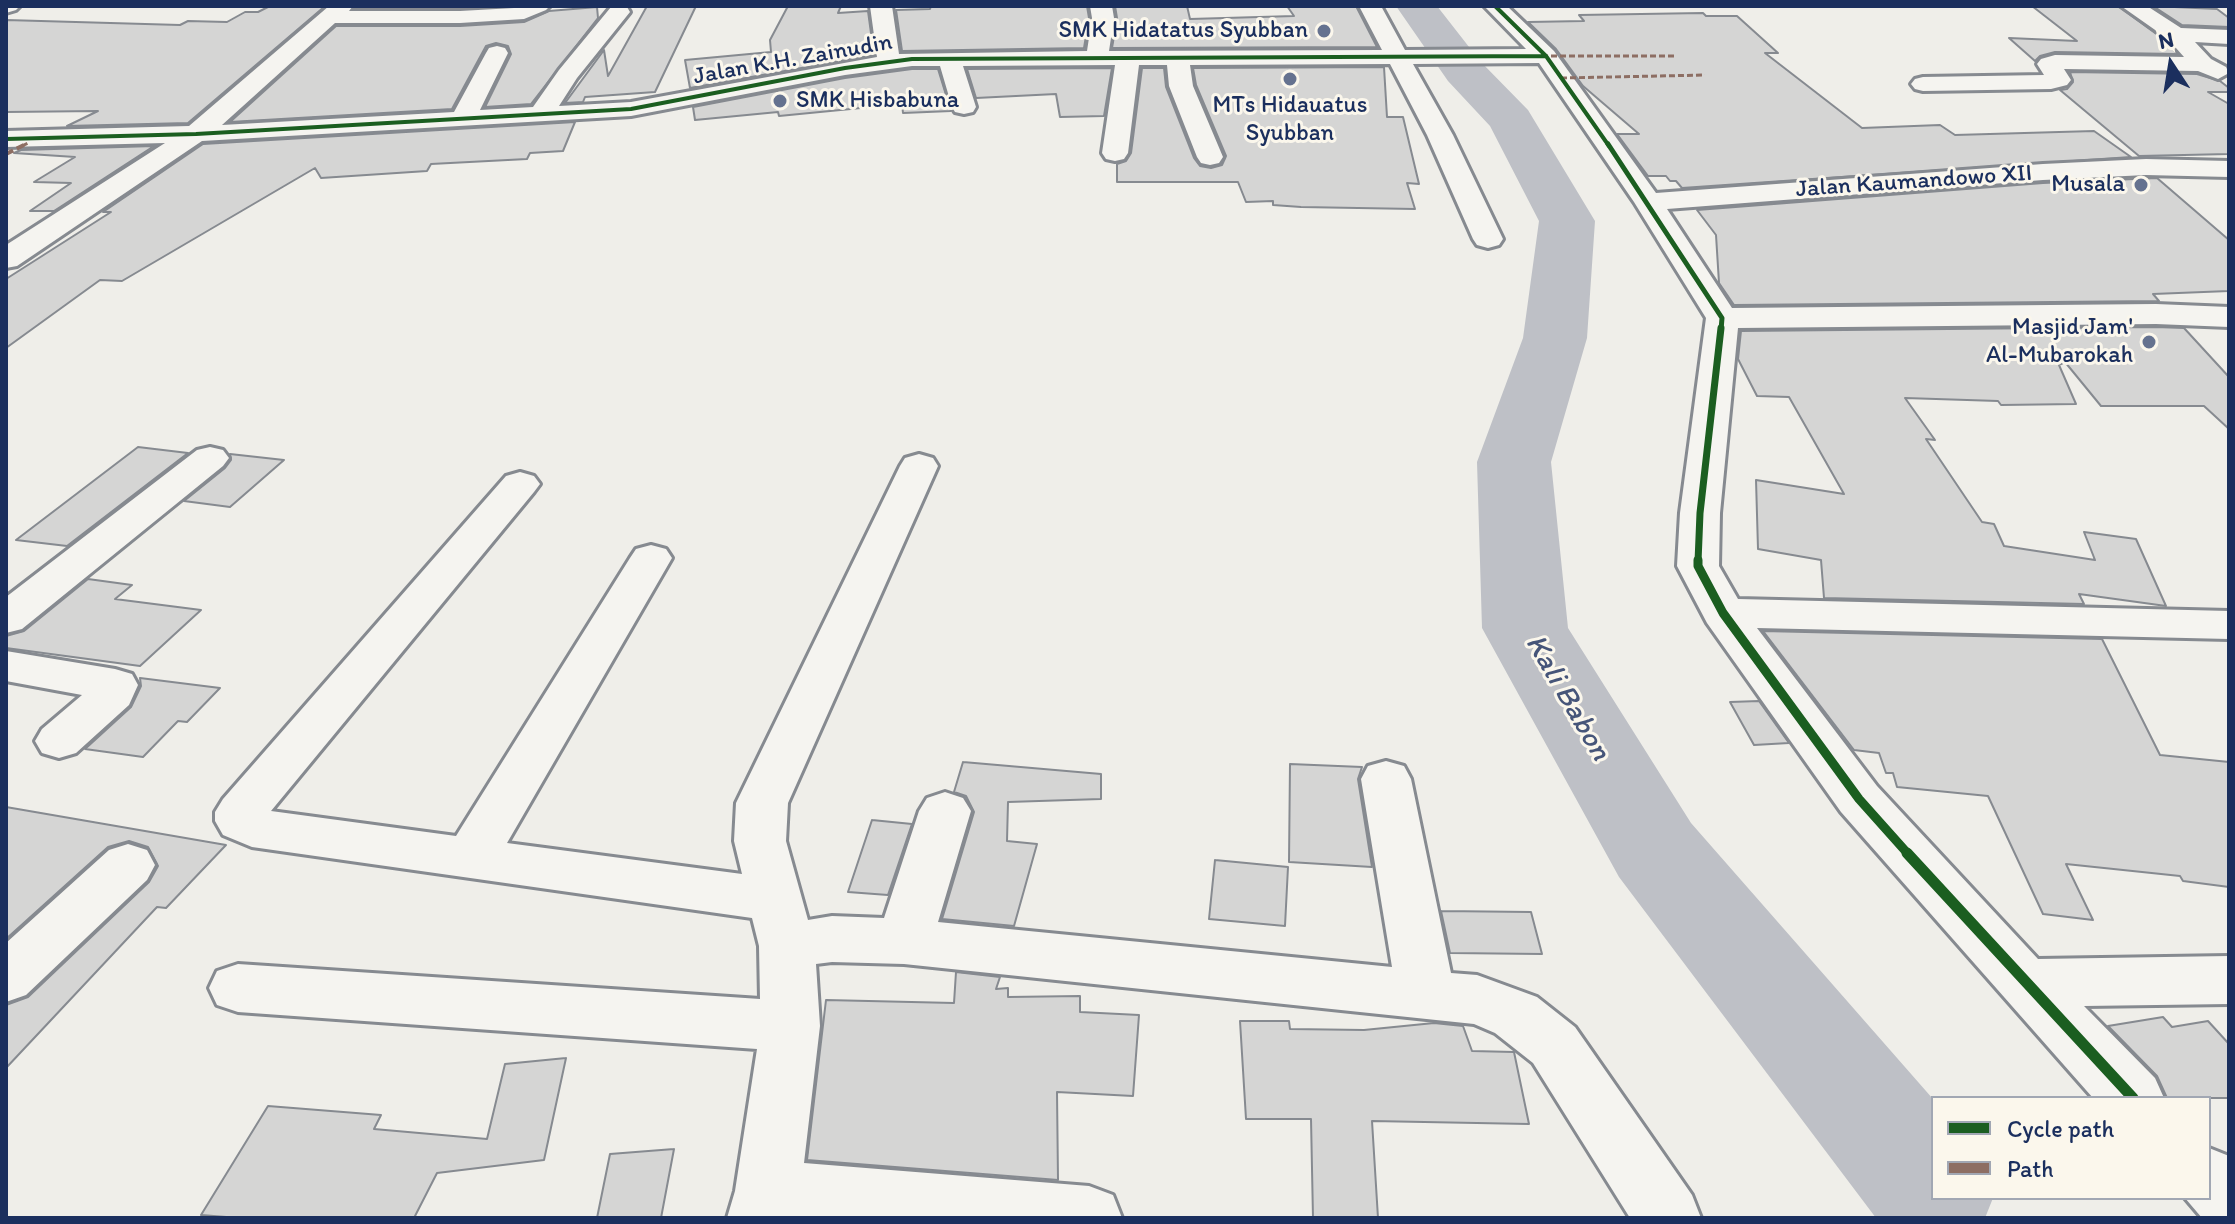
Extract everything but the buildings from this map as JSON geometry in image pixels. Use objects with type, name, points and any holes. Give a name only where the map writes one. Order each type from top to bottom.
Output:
[{"type":"street","points":[[6,259],[196,134],[335,11],[460,17],[524,13],[539,6]]},
{"type":"street","points":[[881,6],[889,61]]},
{"type":"street","points":[[1097,58],[1103,18],[1101,6]]},
{"type":"street","points":[[1370,6],[1440,135],[1488,239]]},
{"type":"street","points":[[1495,6],[1543,56],[1648,202],[1722,318],[1700,513],[1698,566],[1723,613],[1859,799],[2024,983],[2131,1096]]},
{"type":"street","points":[[2132,6],[2176,34],[2220,72]]},
{"type":"street","points":[[540,116],[567,75],[619,12]]},
{"type":"street","points":[[2176,34],[2229,37]]},
{"type":"street","points":[[462,120],[497,53]]},
{"type":"street","name":"Jalan K.H. Zainudin","points":[[6,139],[196,134],[631,109],[889,61],[949,58],[1543,56]]},
{"type":"street","points":[[949,58],[964,107]]},
{"type":"street","points":[[1115,153],[1128,58]]},
{"type":"street","points":[[1178,58],[1181,86],[1210,157]]},
{"type":"street","points":[[1923,84],[2051,82],[2059,80],[2049,64],[2055,62],[2220,72]]},
{"type":"street","points":[[6,154],[35,139]]},
{"type":"street","name":"Jalan Kaumandowo XII","points":[[1648,202],[2043,172],[2146,167],[2229,169]]},
{"type":"street","points":[[1722,318],[2156,314],[2229,317]]},
{"type":"street","points":[[6,619],[210,458]]},
{"type":"street","points":[[919,466],[762,803],[760,841],[781,923],[790,1026],[764,1204],[1089,1218]]},
{"type":"street","points":[[520,484],[241,812],[241,821],[252,828],[471,857],[781,923],[832,939],[904,941],[1477,1000],[1516,1015],[1554,1045],[1668,1218]]},
{"type":"street","points":[[471,857],[651,558]]},
{"type":"street","points":[[1723,613],[2229,625]]},
{"type":"street","points":[[6,666],[115,685],[112,694],[59,741]]},
{"type":"street","points":[[1386,779],[1426,993]]},
{"type":"street","points":[[904,941],[945,811]]},
{"type":"street","points":[[6,978],[128,865]]},
{"type":"street","points":[[2024,983],[2229,980]]},
{"type":"street","points":[[238,988],[790,1026]]},
{"type":"street","points":[[2211,1181],[2229,1200]]},
{"type":"waterway","name":"Kali Babon","points":[[1416,6],[1464,71],[1511,120],[1567,221],[1555,338],[1514,462],[1525,628],[1655,850],[1931,1190]]},
{"type":"marked path","points":[[1542,56],[1675,56]]},
{"type":"marked path","points":[[1561,78],[1705,75]]},
{"type":"marked path","points":[[6,154],[28,143]]},
{"type":"cycle path","points":[[1495,6],[1546,56],[1648,202],[1722,318],[1700,513],[1698,566],[1723,613],[1859,799],[2024,983],[2131,1096]]},
{"type":"cycle path","points":[[6,139],[196,134],[631,109],[845,68],[912,59],[1546,56]]},
{"type":"place","name":"SMK Hidatatus Syubban","points":[[1324,31]]},
{"type":"place","name":"MTs Hidauatus Syubban","points":[[1290,79]]},
{"type":"place","name":"SMK Hisbabuna","points":[[780,101]]},
{"type":"place","name":"Musala","points":[[2141,185]]},
{"type":"place","name":"Masjid Jam' Al-Mubarokah","points":[[2149,342]]}]
